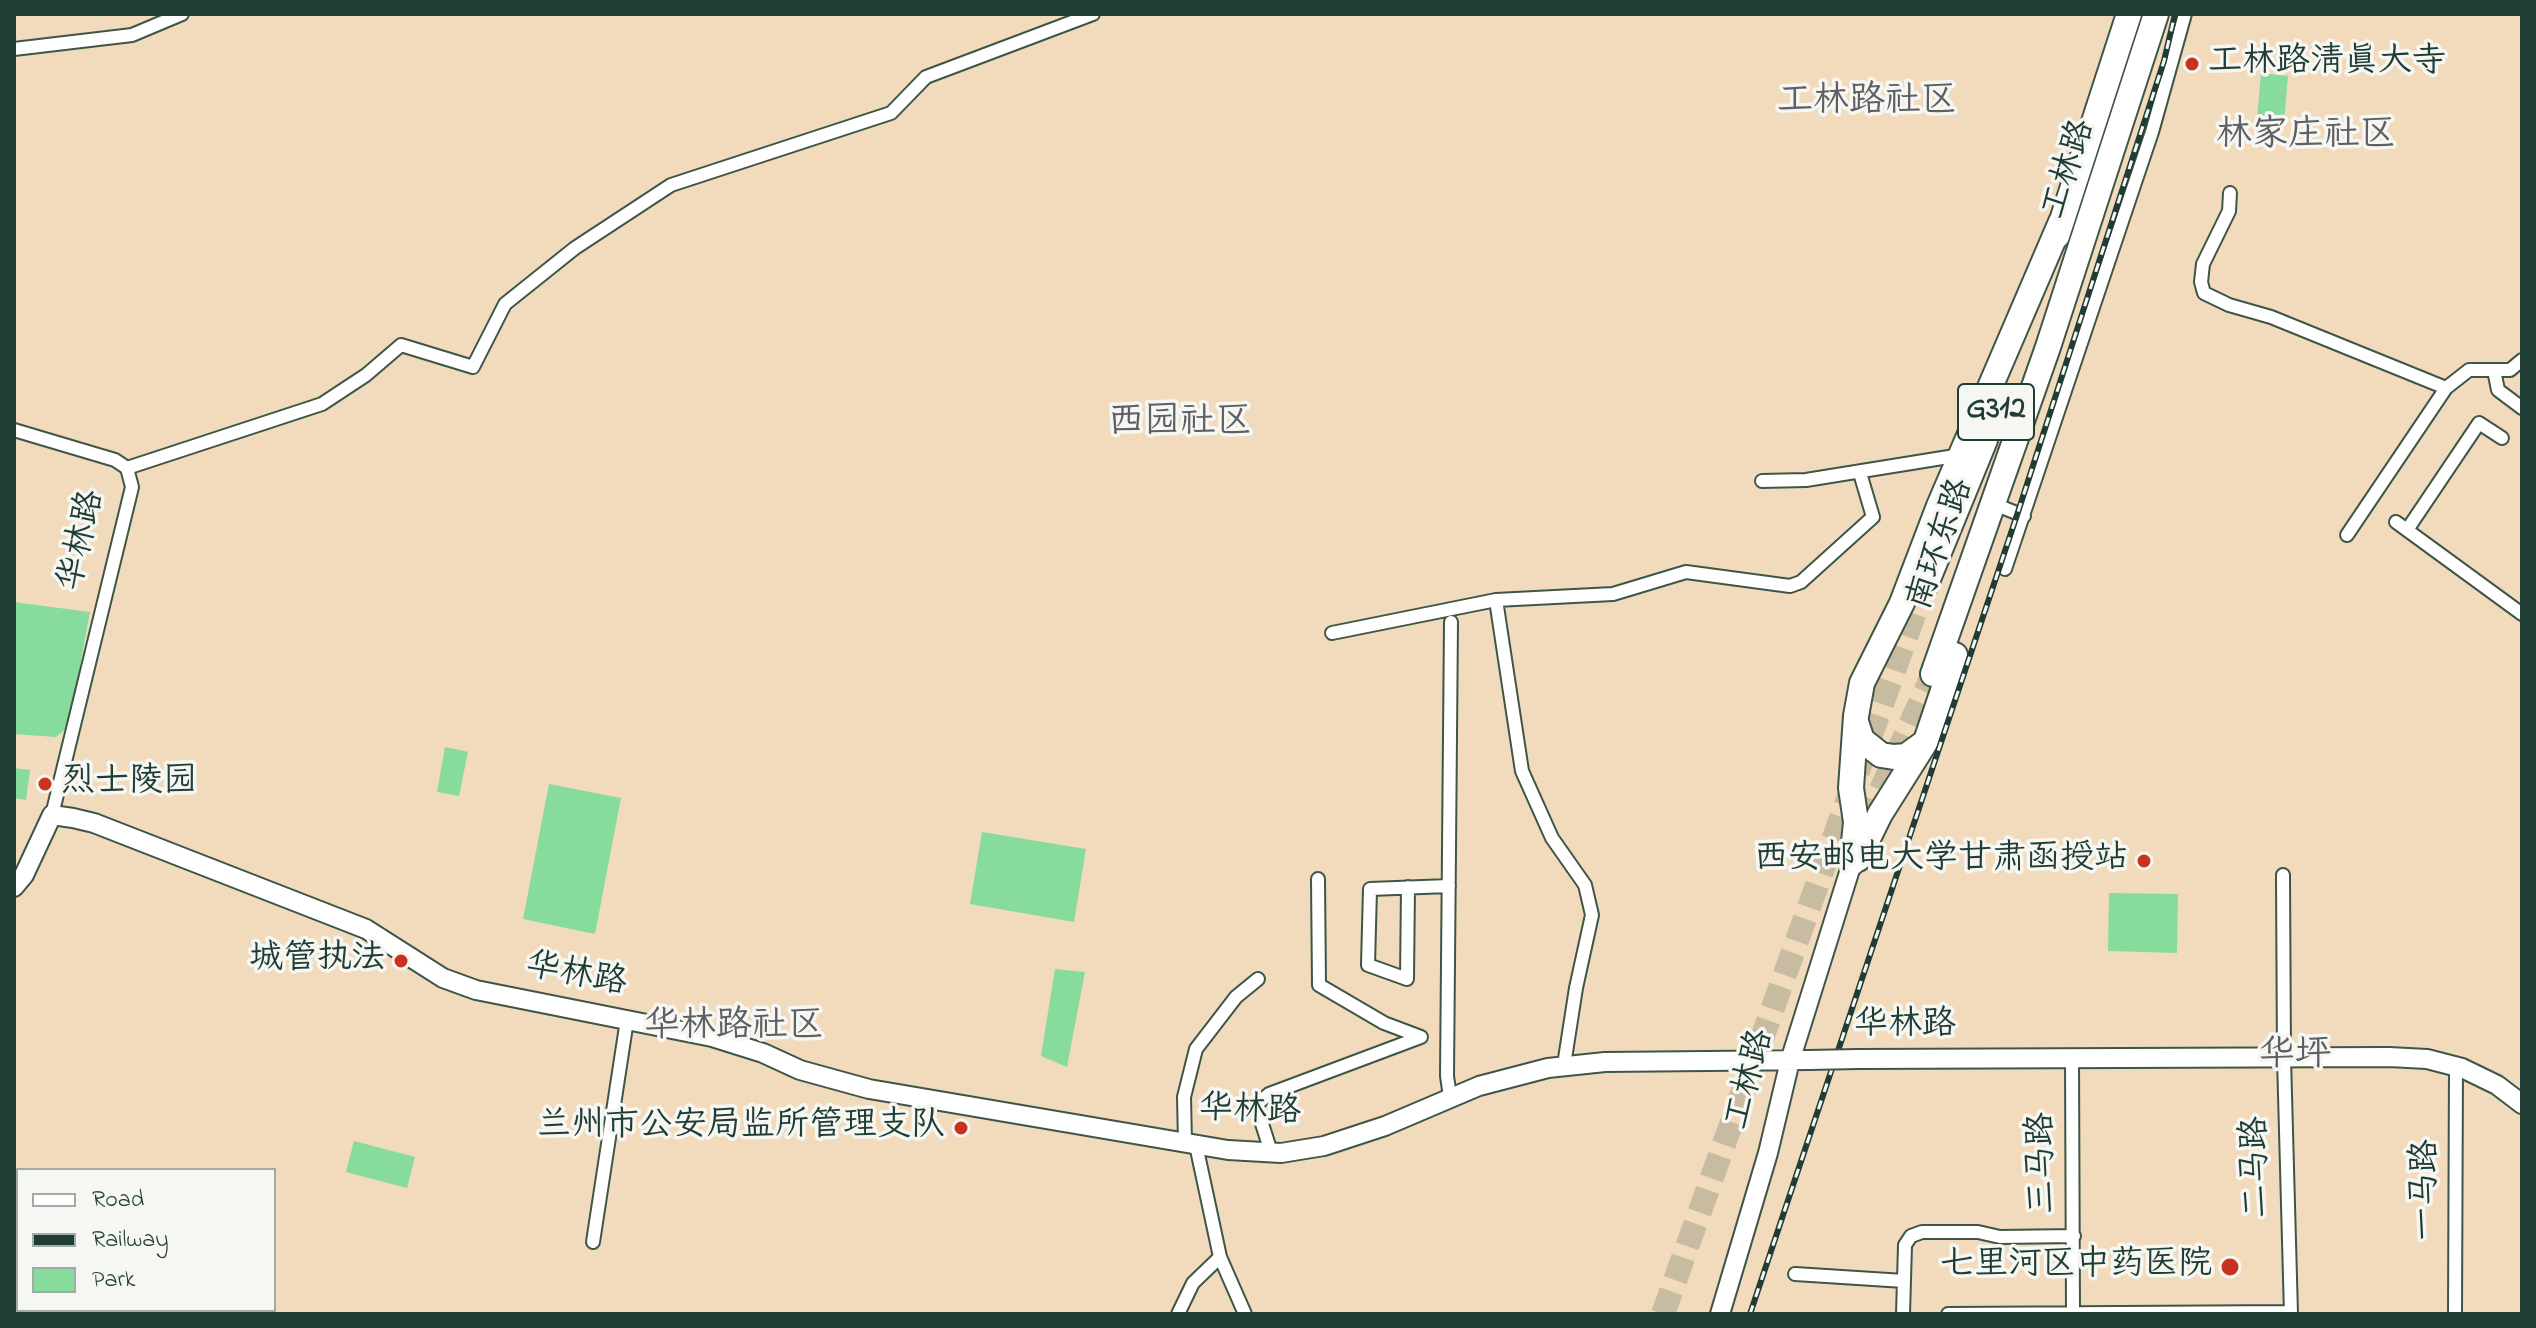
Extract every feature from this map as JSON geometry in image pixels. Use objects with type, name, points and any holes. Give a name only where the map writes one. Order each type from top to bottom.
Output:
[{"type":"highway","name":"工林路","points":[[2061,222],[2129,14]]},
{"type":"highway","name":"工林路","points":[[2048,347],[2156,14]]},
{"type":"highway","points":[[1852,863],[1856,822],[1851,788],[1856,716],[1862,683],[1902,603],[1961,455],[2061,222]]},
{"type":"highway","name":"南环东路","points":[[1920,598],[2038,310],[2061,222]]},
{"type":"highway","points":[[1852,863],[1857,861],[1880,814],[1926,741],[2014,512],[2041,399],[2048,347]]},
{"type":"highway","name":"南环东路","points":[[1933,674],[2048,347]]},
{"type":"highway","points":[[1856,716],[1862,740],[1881,755],[1906,756],[1926,741]]},
{"type":"street","points":[[14,49],[132,35],[182,14]]},
{"type":"street","points":[[14,430],[115,460],[127,468],[322,404],[366,375],[401,345],[473,367],[505,304],[575,248],[671,185],[891,113],[926,77],[1093,14]]},
{"type":"street","points":[[2005,569],[2014,512],[2152,132],[2185,14]]},
{"type":"street","points":[[2230,193],[2229,211],[2203,264],[2201,282],[2204,293],[2446,388]]},
{"type":"street","points":[[2347,535],[2446,388],[2469,370],[2510,370],[2522,360]]},
{"type":"street","points":[[2494,370],[2498,390],[2522,408]]},
{"type":"street","points":[[2502,438],[2479,423],[2402,526],[2522,614]]},
{"type":"street","points":[[1762,481],[1806,480],[1860,473],[1961,455]]},
{"type":"street","name":"华林路","points":[[14,887],[24,875],[52,815],[132,487],[127,468]]},
{"type":"street","points":[[1332,633],[1496,600],[1613,594],[1686,572],[1790,586],[1801,582],[1873,517],[1860,473]]},
{"type":"street","points":[[1496,600],[1522,771],[1552,838],[1585,885],[1592,915],[1564,1065]]},
{"type":"street","points":[[1450,1097],[1447,1076],[1451,622]]},
{"type":"street","name":"华林路","points":[[52,815],[94,823],[366,929],[458,984],[743,1045],[800,1070],[869,1089],[1190,1144],[1271,1152],[1324,1146],[1385,1126],[1450,1097],[1513,1075],[1564,1065],[1723,1059],[2427,1059],[2456,1066],[2497,1085],[2522,1104]]},
{"type":"street","name":"工林路","points":[[1720,1314],[1800,1060],[1852,863]]},
{"type":"street","name":"二马路","points":[[2283,875],[2291,1313]]},
{"type":"street","points":[[1271,1152],[1256,1105],[1269,1094],[1421,1037],[1384,1023],[1319,985],[1318,879]]},
{"type":"street","points":[[1408,887],[1407,979],[1368,965],[1370,889],[1408,887],[1449,886]]},
{"type":"street","points":[[1245,1314],[1220,1257],[1190,1144],[1184,1097],[1196,1049],[1236,997],[1258,979]]},
{"type":"street","points":[[593,1242],[627,1020]]},
{"type":"street","name":"三马路","points":[[2072,1059],[2073,1313]]},
{"type":"street","name":"一马路","points":[[2455,1314],[2456,1066]]},
{"type":"street","points":[[1903,1314],[1905,1245],[1911,1236],[1922,1232],[1978,1232],[2000,1237],[2074,1236]]},
{"type":"street","points":[[1178,1314],[1193,1283],[1220,1257]]},
{"type":"street","points":[[1795,1274],[1904,1281]]},
{"type":"street","points":[[1948,1314],[2291,1313]]},
{"type":"green space","points":[[2261,73],[2288,76],[2284,122],[2257,120]]},
{"type":"green space","points":[[14,602],[90,612],[69,726],[56,737],[14,734]]},
{"type":"green space","points":[[445,747],[468,752],[459,796],[437,792]]},
{"type":"green space","points":[[14,768],[30,770],[26,800],[14,798]]},
{"type":"green space","points":[[549,784],[621,798],[595,934],[523,919]]},
{"type":"green space","points":[[982,832],[1086,849],[1074,922],[970,904]]},
{"type":"green space","points":[[2109,893],[2178,894],[2177,953],[2108,951]]},
{"type":"green space","points":[[1055,969],[1085,972],[1067,1067],[1041,1056]]},
{"type":"green space","points":[[354,1141],[415,1157],[407,1188],[346,1172]]},
{"type":"tunnel","points":[[1663,1314],[1920,598]]},
{"type":"tunnel","points":[[1866,823],[1933,674]]},
{"type":"railway","points":[[1750,1314],[2018,512],[2164,61],[2175,14]]},
{"type":"place","name":"工林路清真大寺","points":[[2192,64]]},
{"type":"place","name":"烈士陵园","points":[[45,784]]},
{"type":"place","name":"西安邮电大学甘肃函授站","points":[[2144,861]]},
{"type":"place","name":"城管执法","points":[[401,961]]},
{"type":"place","name":"兰州市公安局监所管理支队","points":[[961,1128]]},
{"type":"place","name":"七里河区中药医院","points":[[2230,1267]]},
{"type":"district","name":"工林路社区","points":[[1867,104]]},
{"type":"district","name":"林家庄社区","points":[[2306,138]]},
{"type":"district","name":"西园社区","points":[[1180,425]]},
{"type":"district","name":"华林路社区","points":[[734,1029]]},
{"type":"district","name":"华坪","points":[[2295,1058]]}]
